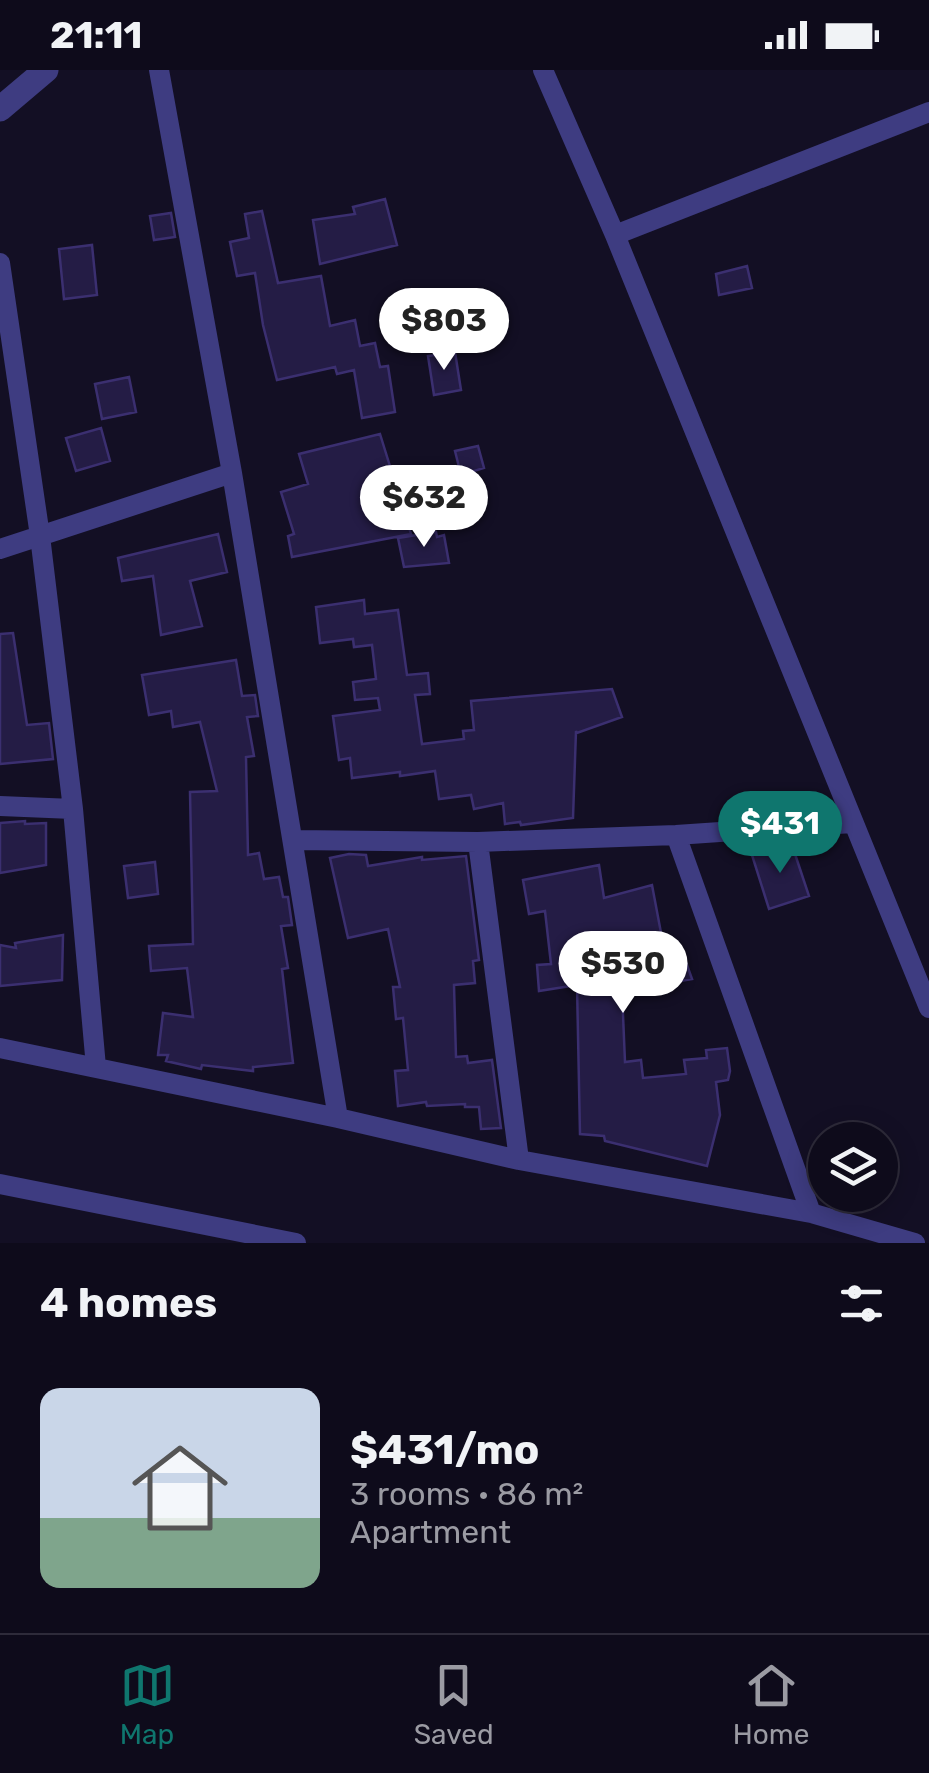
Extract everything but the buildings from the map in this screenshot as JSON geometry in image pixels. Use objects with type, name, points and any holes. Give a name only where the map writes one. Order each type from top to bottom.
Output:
[{"type":"street","points":[[0,110],[46,70]]},
{"type":"street","points":[[159,70],[232,473],[338,1118]]},
{"type":"street","points":[[543,70],[615,235],[929,1008]]},
{"type":"street","points":[[615,235],[929,112]]},
{"type":"street","points":[[0,263],[40,536],[73,809],[96,1068]]},
{"type":"street","points":[[0,549],[232,473]]},
{"type":"street","points":[[0,806],[73,809]]},
{"type":"street","points":[[293,840],[478,842],[676,835],[852,823]]},
{"type":"street","points":[[676,835],[812,1213]]},
{"type":"street","points":[[478,842],[519,1160]]},
{"type":"street","points":[[0,1048],[519,1160],[812,1213],[915,1243]]},
{"type":"street","points":[[0,1184],[296,1243]]}]
